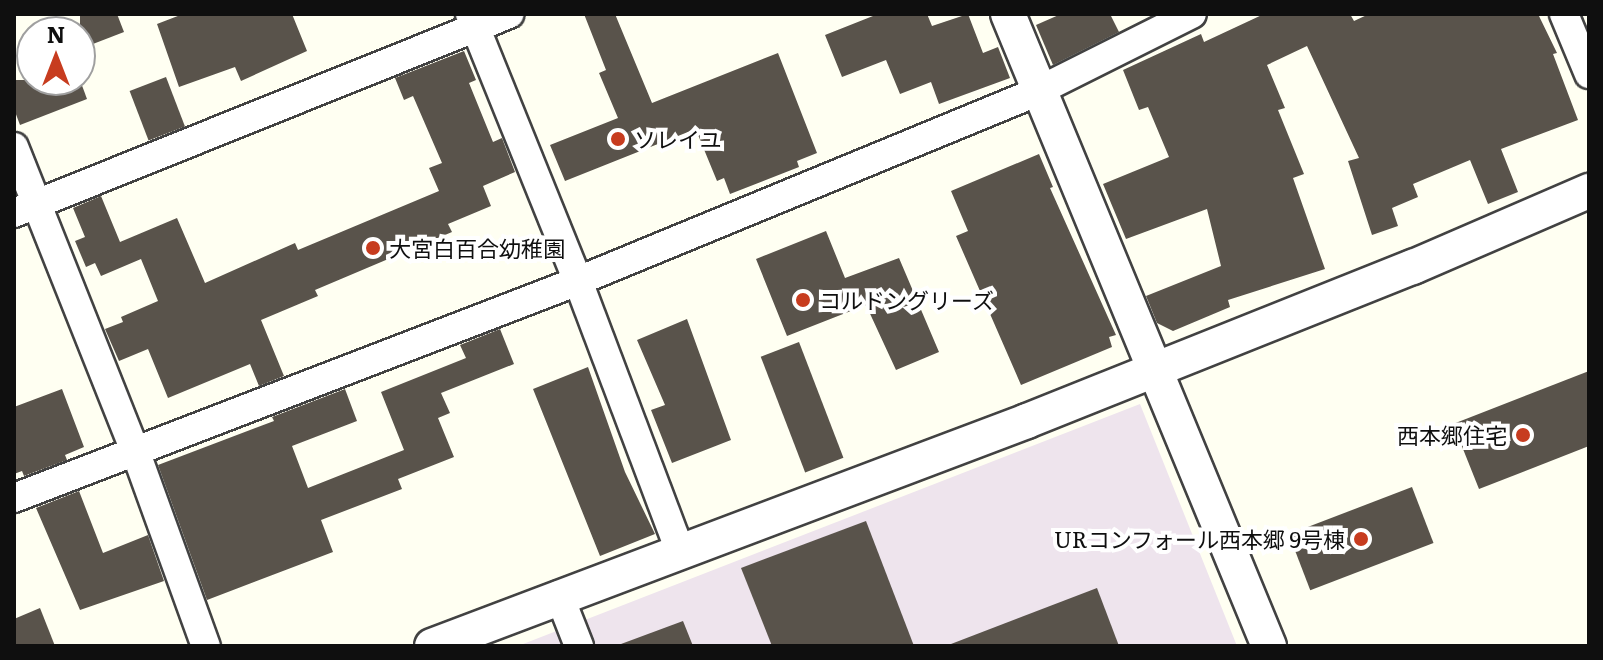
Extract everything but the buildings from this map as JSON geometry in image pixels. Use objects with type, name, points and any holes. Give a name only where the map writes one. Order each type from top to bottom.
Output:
[{"type":"street","points":[[26,208],[473,21],[509,14]]},
{"type":"street","points":[[1008,14],[1269,646]]},
{"type":"street","points":[[14,498],[578,281],[1038,91],[1192,14]]},
{"type":"street","points":[[1564,14],[1589,74]]},
{"type":"street","points":[[473,21],[578,281],[680,551]]},
{"type":"street","points":[[14,147],[26,208],[136,453],[206,646]]},
{"type":"street","points":[[445,644],[559,595],[1156,370],[1413,267],[1589,191]]},
{"type":"street","points":[[559,595],[579,646]]},
{"type":"shaded area","points":[[1140,404],[1237,646],[518,646]]},
{"type":"place","name":"ソレイユ","points":[[618,139]]},
{"type":"place","name":"大宮白百合幼稚園","points":[[373,248]]},
{"type":"place","name":"コルドングリーズ","points":[[803,300]]},
{"type":"place","name":"西本郷住宅","points":[[1523,435]]},
{"type":"place","name":"URコンフォール西本郷 9号棟","points":[[1361,539]]}]
